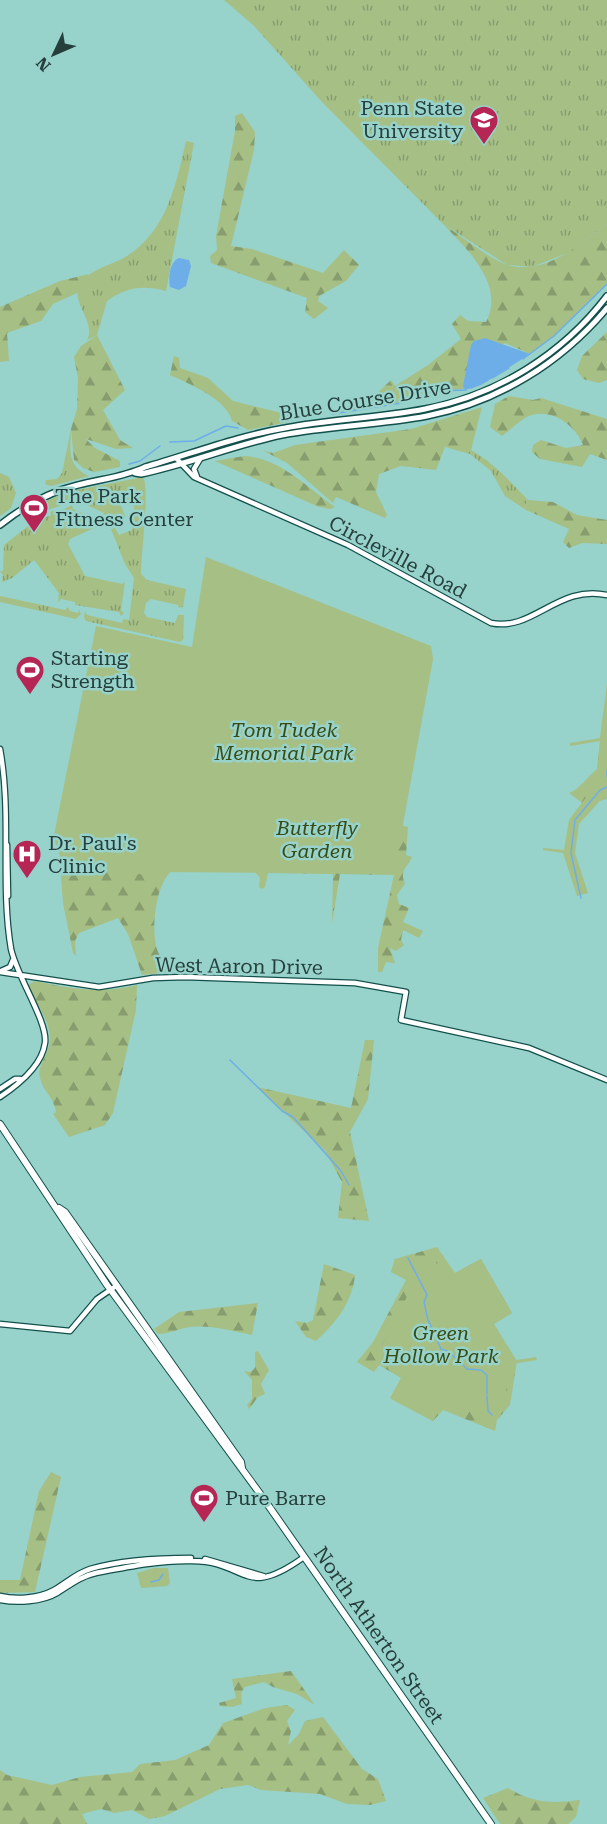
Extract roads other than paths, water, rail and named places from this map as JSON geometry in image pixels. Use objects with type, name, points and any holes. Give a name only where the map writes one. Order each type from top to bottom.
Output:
[{"type":"main road","name":"Blue Course Drive","points":[[0,525],[27,505],[52,493],[135,473],[275,429],[422,410],[476,394],[510,379],[547,356],[580,327],[607,297]]},
{"type":"main road","name":"Blue Course Drive","points":[[135,473],[141,474],[180,465],[271,437],[424,416],[478,401],[512,386],[554,359],[582,335],[607,308]]},
{"type":"main road","name":"North Atherton Street","points":[[0,1124],[58,1208],[71,1231],[241,1461],[242,1469],[491,1822]]},
{"type":"street","points":[[199,479],[194,470],[200,458]]},
{"type":"street","name":"Circleville Road","points":[[176,459],[180,465],[199,479],[348,545],[491,623],[515,622],[574,594],[586,592],[607,595]]},
{"type":"street","points":[[0,749],[4,788],[7,905],[13,957],[25,991],[43,1023],[46,1040],[37,1064],[20,1079],[16,1086],[0,1097]]},
{"type":"street","points":[[0,770],[4,788]]},
{"type":"street","points":[[0,971],[10,967],[13,957]]},
{"type":"street","name":"West Aaron Drive","points":[[0,971],[99,987],[153,978],[185,977],[355,983],[406,992],[401,1020],[529,1048],[607,1080]]},
{"type":"street","points":[[25,991],[27,981],[35,978]]},
{"type":"street","points":[[0,1089],[15,1079],[20,1079]]},
{"type":"street","points":[[0,1324],[66,1332],[75,1329],[91,1306],[113,1288]]},
{"type":"street","points":[[0,1598],[19,1601],[49,1597],[85,1576],[96,1573],[187,1561],[213,1564],[248,1578],[267,1577],[283,1571],[304,1557]]},
{"type":"water","points":[[179,258],[189,260],[191,266],[186,286],[179,290],[170,287],[169,279],[170,270]]},
{"type":"water","points":[[485,338],[530,354],[481,385],[465,390],[463,386],[471,345],[474,341]]},
{"type":"waterway","points":[[523,359],[554,336],[607,284]]},
{"type":"waterway","points":[[492,378],[509,368]]},
{"type":"waterway","points":[[471,388],[488,380]]},
{"type":"waterway","points":[[332,414],[401,403],[434,391],[466,390]]},
{"type":"waterway","points":[[170,442],[194,441],[226,426],[238,428]]},
{"type":"waterway","points":[[129,464],[140,461],[160,446]]},
{"type":"waterway","points":[[607,771],[607,776]]},
{"type":"waterway","points":[[581,898],[571,853],[575,820],[600,790],[607,787]]},
{"type":"waterway","points":[[230,1060],[282,1111],[293,1117],[341,1171],[349,1185]]},
{"type":"waterway","points":[[408,1258],[427,1295],[424,1302],[428,1320],[441,1349],[447,1351]]},
{"type":"waterway","points":[[450,1353],[467,1369],[481,1370],[487,1375],[487,1394]]},
{"type":"waterway","points":[[487,1396],[488,1411],[492,1415]]},
{"type":"waterway","points":[[151,1582],[159,1580],[163,1574]]},
{"type":"place","name":"Penn State University","points":[[484,146]]},
{"type":"place","name":"The Park Fitness Center","points":[[34,534]]},
{"type":"place","name":"Starting Strength","points":[[30,696]]},
{"type":"place","name":"Dr. Paul's Clinic","points":[[27,880]]},
{"type":"place","name":"Pure Barre","points":[[204,1524]]},
{"type":"park label","name":"Tom Tudek Memorial Park","points":[[284,742]]},
{"type":"park label","name":"Butterfly Garden","points":[[317,840]]},
{"type":"park label","name":"Green Hollow Park","points":[[441,1344]]}]
